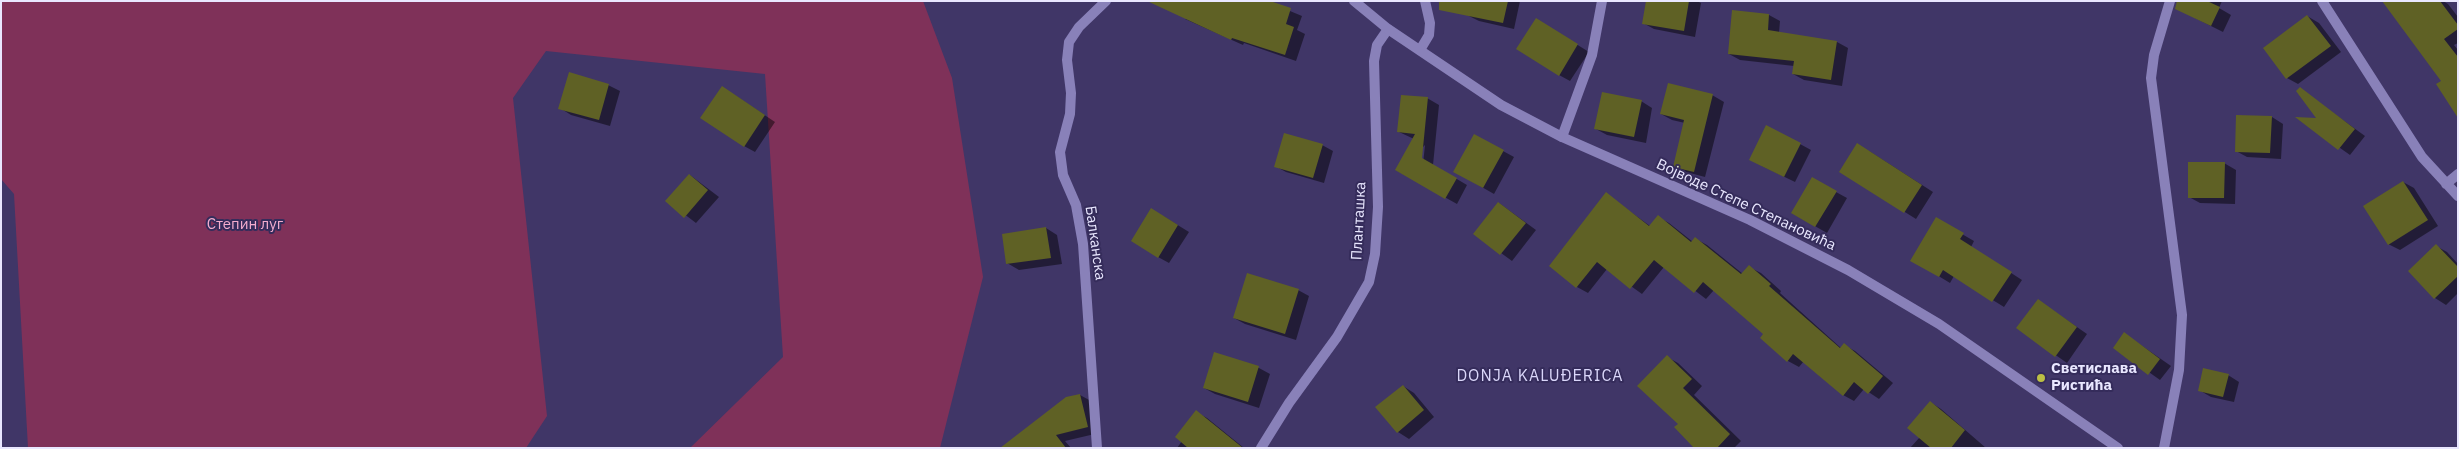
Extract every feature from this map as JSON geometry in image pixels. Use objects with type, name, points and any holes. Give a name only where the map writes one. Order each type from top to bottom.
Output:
[{"type":"street","name":"Балканска","points":[[1097,448],[1091,340],[1082,236],[1076,205],[1063,175],[1060,152],[1070,114],[1071,93],[1067,60],[1070,42],[1079,28],[1106,1]]},
{"type":"street","name":"Војводе Степе Степановића","points":[[1354,1],[1388,29],[1501,105],[1562,137],[1750,220],[1848,270],[1939,324],[2118,448]]},
{"type":"street","points":[[1420,50],[1430,35],[1430,23],[1425,1]]},
{"type":"street","points":[[1562,137],[1592,55],[1602,1]]},
{"type":"street","points":[[2164,448],[2179,370],[2182,315],[2151,78],[2154,55],[2170,1]]},
{"type":"street","points":[[2322,1],[2422,157],[2458,196]]},
{"type":"street","name":"Планташка","points":[[1261,448],[1289,403],[1337,337],[1369,282],[1375,254],[1378,208],[1374,61],[1377,44],[1388,29]]},
{"type":"street","points":[[2446,184],[2458,174]]},
{"type":"green space","name":"Степин луг","points":[[1,1],[923,1],[952,78],[983,277],[940,448],[690,448],[783,357],[765,74],[546,51],[513,98],[547,416],[526,448],[28,448],[14,194],[1,179]]},
{"type":"building","points":[[1147,1],[1270,1],[1291,8],[1286,24],[1294,27],[1285,55],[1232,38],[1231,40]]},
{"type":"building","points":[[1439,1],[1508,1],[1503,23],[1439,10]]},
{"type":"building","points":[[1646,1],[1689,1],[1684,31],[1642,24]]},
{"type":"building","points":[[2177,1],[2207,1],[2220,7],[2211,26],[2175,9]]},
{"type":"building","points":[[2382,1],[2440,1],[2458,25],[2458,29],[2444,39],[2458,57],[2458,118],[2436,84],[2441,81]]},
{"type":"building","points":[[1732,10],[1769,14],[1768,30],[1837,41],[1831,80],[1792,74],[1794,61],[1728,54]]},
{"type":"building","points":[[2307,15],[2331,46],[2286,79],[2263,48]]},
{"type":"building","points":[[1536,18],[1578,44],[1559,76],[1516,49]]},
{"type":"building","points":[[569,72],[609,84],[599,120],[558,109]]},
{"type":"building","points":[[1668,83],[1713,94],[1694,172],[1673,167],[1684,120],[1660,114]]},
{"type":"building","points":[[722,86],[765,115],[744,147],[700,118]]},
{"type":"building","points":[[2300,87],[2355,129],[2338,150],[2295,117],[2316,118],[2296,91]]},
{"type":"building","points":[[1602,92],[1642,100],[1634,137],[1594,129]]},
{"type":"building","points":[[1401,95],[1428,97],[1422,158],[1457,178],[1445,199],[1395,170],[1415,134],[1397,132]]},
{"type":"building","points":[[2236,115],[2272,116],[2270,153],[2235,152]]},
{"type":"building","points":[[1766,125],[1801,143],[1784,177],[1749,160]]},
{"type":"building","points":[[1284,133],[1323,144],[1313,178],[1274,167]]},
{"type":"building","points":[[1474,134],[1504,150],[1483,188],[1453,172]]},
{"type":"building","points":[[1857,143],[1922,185],[1904,213],[1839,172]]},
{"type":"building","points":[[2188,162],[2225,162],[2224,198],[2188,198]]},
{"type":"building","points":[[689,174],[708,190],[684,218],[665,201]]},
{"type":"building","points":[[1812,177],[1837,191],[1815,227],[1791,213]]},
{"type":"building","points":[[2403,181],[2428,220],[2388,245],[2363,206]]},
{"type":"building","points":[[1606,192],[1649,226],[1658,215],[1691,242],[1695,237],[1741,274],[1749,265],[1771,284],[1769,286],[1840,348],[1844,343],[1883,376],[1868,394],[1854,382],[1843,396],[1793,354],[1787,362],[1760,338],[1763,334],[1703,282],[1694,293],[1654,260],[1630,289],[1597,262],[1576,288],[1549,266]]},
{"type":"building","points":[[1498,202],[1526,223],[1500,255],[1473,234]]},
{"type":"building","points":[[1151,208],[1178,225],[1158,258],[1131,241]]},
{"type":"building","points":[[1936,217],[1964,233],[1960,239],[2012,272],[1992,302],[1943,270],[1939,277],[1910,261]]},
{"type":"building","points":[[1046,227],[1051,258],[1006,264],[1002,234]]},
{"type":"building","points":[[2436,244],[2458,267],[2458,276],[2434,299],[2408,271]]},
{"type":"building","points":[[1247,273],[1299,289],[1285,334],[1233,318]]},
{"type":"building","points":[[2038,299],[2077,327],[2055,357],[2016,328]]},
{"type":"building","points":[[2124,332],[2160,359],[2148,375],[2113,348]]},
{"type":"building","points":[[1214,352],[1259,366],[1248,402],[1203,388]]},
{"type":"building","points":[[1667,355],[1692,379],[1683,388],[1730,434],[1717,448],[1694,448],[1674,427],[1678,424],[1637,386]]},
{"type":"building","points":[[2203,368],[2229,374],[2223,397],[2198,391]]},
{"type":"building","points":[[1403,385],[1424,410],[1397,433],[1375,407]]},
{"type":"building","points":[[1080,394],[1088,427],[1056,435],[1066,448],[1000,448],[1066,397]]},
{"type":"building","points":[[1930,401],[1965,430],[1951,448],[1931,448],[1907,428]]},
{"type":"building","points":[[1196,410],[1243,448],[1188,448],[1175,437]]},
{"type":"place","name":"Светислава Ристића","points":[[2041,378]]},
{"type":"district","name":"DONJA KALUĐERICA","points":[[1540,376]]}]
